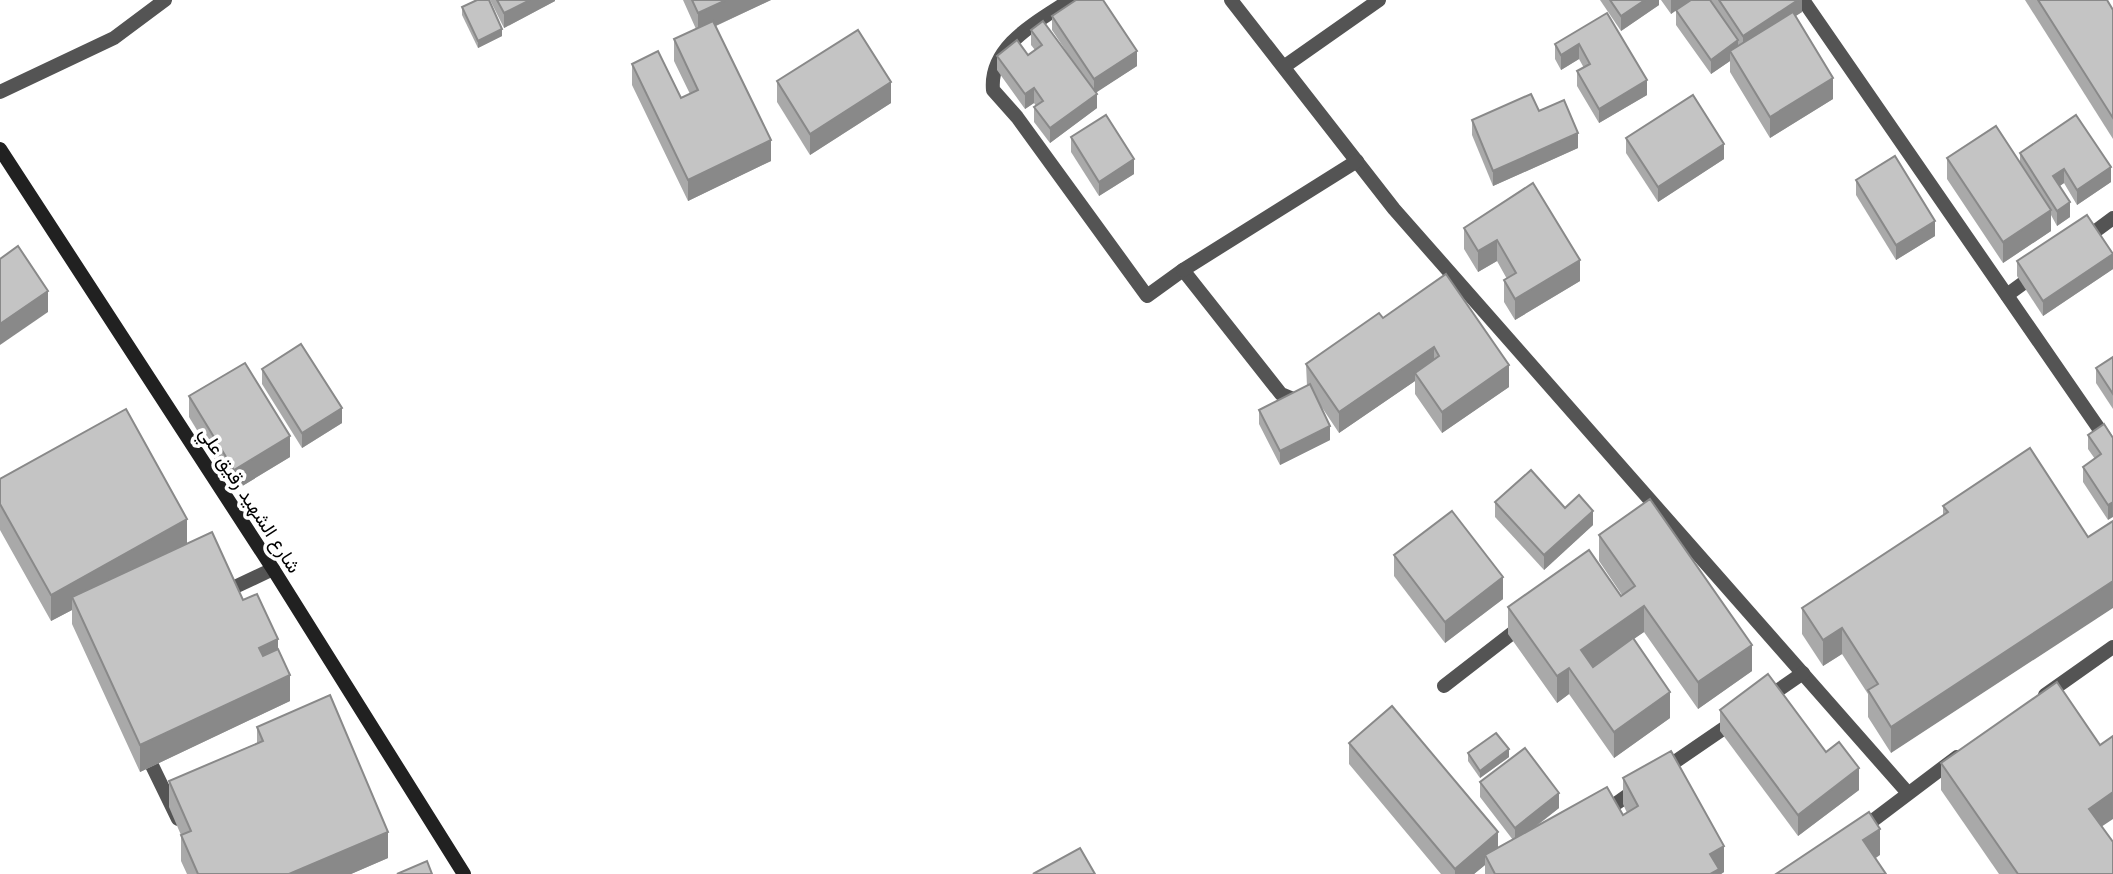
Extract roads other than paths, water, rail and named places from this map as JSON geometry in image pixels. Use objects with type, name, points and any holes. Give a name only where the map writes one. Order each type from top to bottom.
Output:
[{"type":"street","points":[[0,92],[114,38],[165,0]]},
{"type":"street","points":[[1070,0],[1015,39],[994,64],[993,90],[1017,117],[1147,296],[1357,162]]},
{"type":"street","points":[[1231,0],[1465,300],[1659,521],[1803,673],[1907,792]]},
{"type":"street","points":[[1285,66],[1379,0]]},
{"type":"street","points":[[1808,2],[2113,449]]},
{"type":"street","name":"شارع الشهيد رقيق علي","points":[[0,149],[273,569],[459,872]]},
{"type":"street","points":[[2073,248],[2098,236],[2113,218]]},
{"type":"street","points":[[2007,295],[2051,264]]},
{"type":"street","points":[[1184,270],[1281,394],[1293,399],[1319,395]]},
{"type":"street","points":[[211,598],[273,569]]},
{"type":"street","points":[[1444,686],[1532,618]]},
{"type":"street","points":[[2033,704],[2113,648]]},
{"type":"street","points":[[1582,828],[1803,673]]},
{"type":"street","points":[[138,736],[186,836]]},
{"type":"street","points":[[1846,841],[1907,792],[1964,752]]}]
